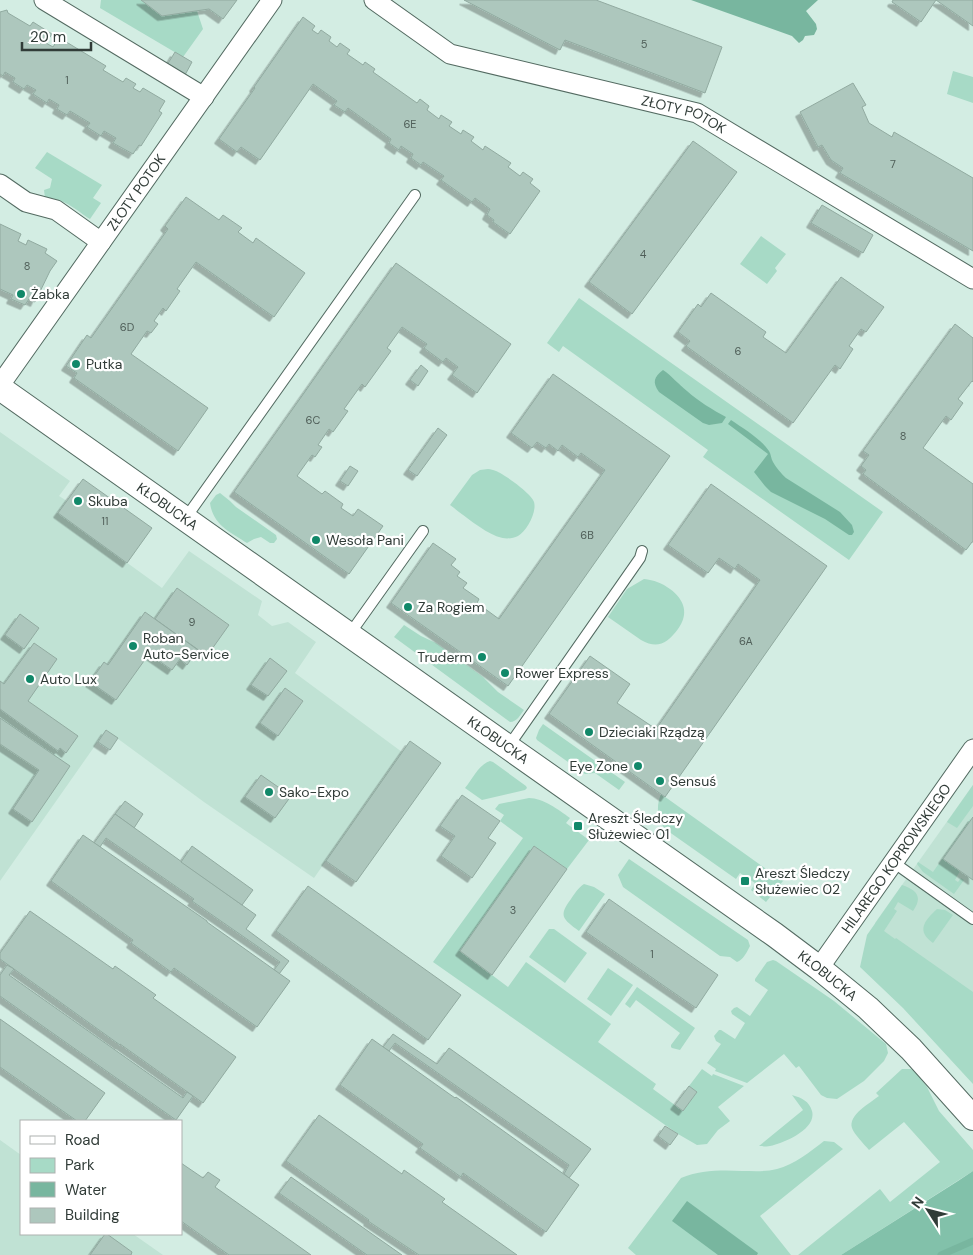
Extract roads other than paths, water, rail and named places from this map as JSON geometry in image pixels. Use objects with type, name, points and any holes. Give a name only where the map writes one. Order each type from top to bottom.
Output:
[{"type":"street","points":[[44,0],[204,97]]},
{"type":"street","name":"ZŁOTY POTOK","points":[[0,387],[272,0]]},
{"type":"street","name":"ZŁOTY POTOK","points":[[374,0],[450,54],[698,113],[973,279]]},
{"type":"street","points":[[0,184],[26,202],[56,210],[102,242]]},
{"type":"street","name":"KŁOBUCKA","points":[[0,387],[768,929],[868,1008],[911,1049],[973,1118]]},
{"type":"street","name":"HILAREGO KOPROWSKIEGO","points":[[819,968],[973,749]]},
{"type":"lane","points":[[185,519],[415,195]]},
{"type":"lane","points":[[349,635],[423,531]]},
{"type":"lane","points":[[508,747],[640,558],[642,551]]},
{"type":"lane","points":[[893,862],[973,919]]},
{"type":"water","points":[[691,0],[818,0],[806,11],[816,24],[817,29],[814,35],[805,36],[799,43],[792,36]]},
{"type":"water","points":[[663,370],[696,398],[726,417],[722,423],[709,425],[703,423],[659,392],[655,385],[655,380]]},
{"type":"water","points":[[731,420],[765,446],[770,452],[772,461],[786,478],[840,512],[852,525],[854,532],[852,535],[771,492],[754,472],[768,454],[728,424]]},
{"type":"water","points":[[687,1201],[758,1253],[757,1255],[718,1255],[672,1221]]},
{"type":"waterway","points":[[941,1255],[973,1241]]},
{"type":"place","name":"Żabka","points":[[21,294]]},
{"type":"place","name":"Putka","points":[[76,364]]},
{"type":"place","name":"Skuba","points":[[78,501]]},
{"type":"place","name":"Wesoła Pani","points":[[316,540]]},
{"type":"place","name":"Za Rogiem","points":[[408,607]]},
{"type":"place","name":"Roban Auto-Service","points":[[133,646]]},
{"type":"place","name":"Truderm","points":[[482,657]]},
{"type":"place","name":"Rower Express","points":[[505,673]]},
{"type":"place","name":"Auto Lux","points":[[30,679]]},
{"type":"place","name":"Dzieciaki Rządzą","points":[[589,732]]},
{"type":"place","name":"Eye Zone","points":[[638,766]]},
{"type":"place","name":"Sensuś","points":[[660,781]]},
{"type":"place","name":"Sako-Expo","points":[[269,792]]},
{"type":"place","name":"Areszt Śledczy Służewiec 01","points":[[578,826]]},
{"type":"place","name":"Areszt Śledczy Służewiec 02","points":[[745,881]]}]
